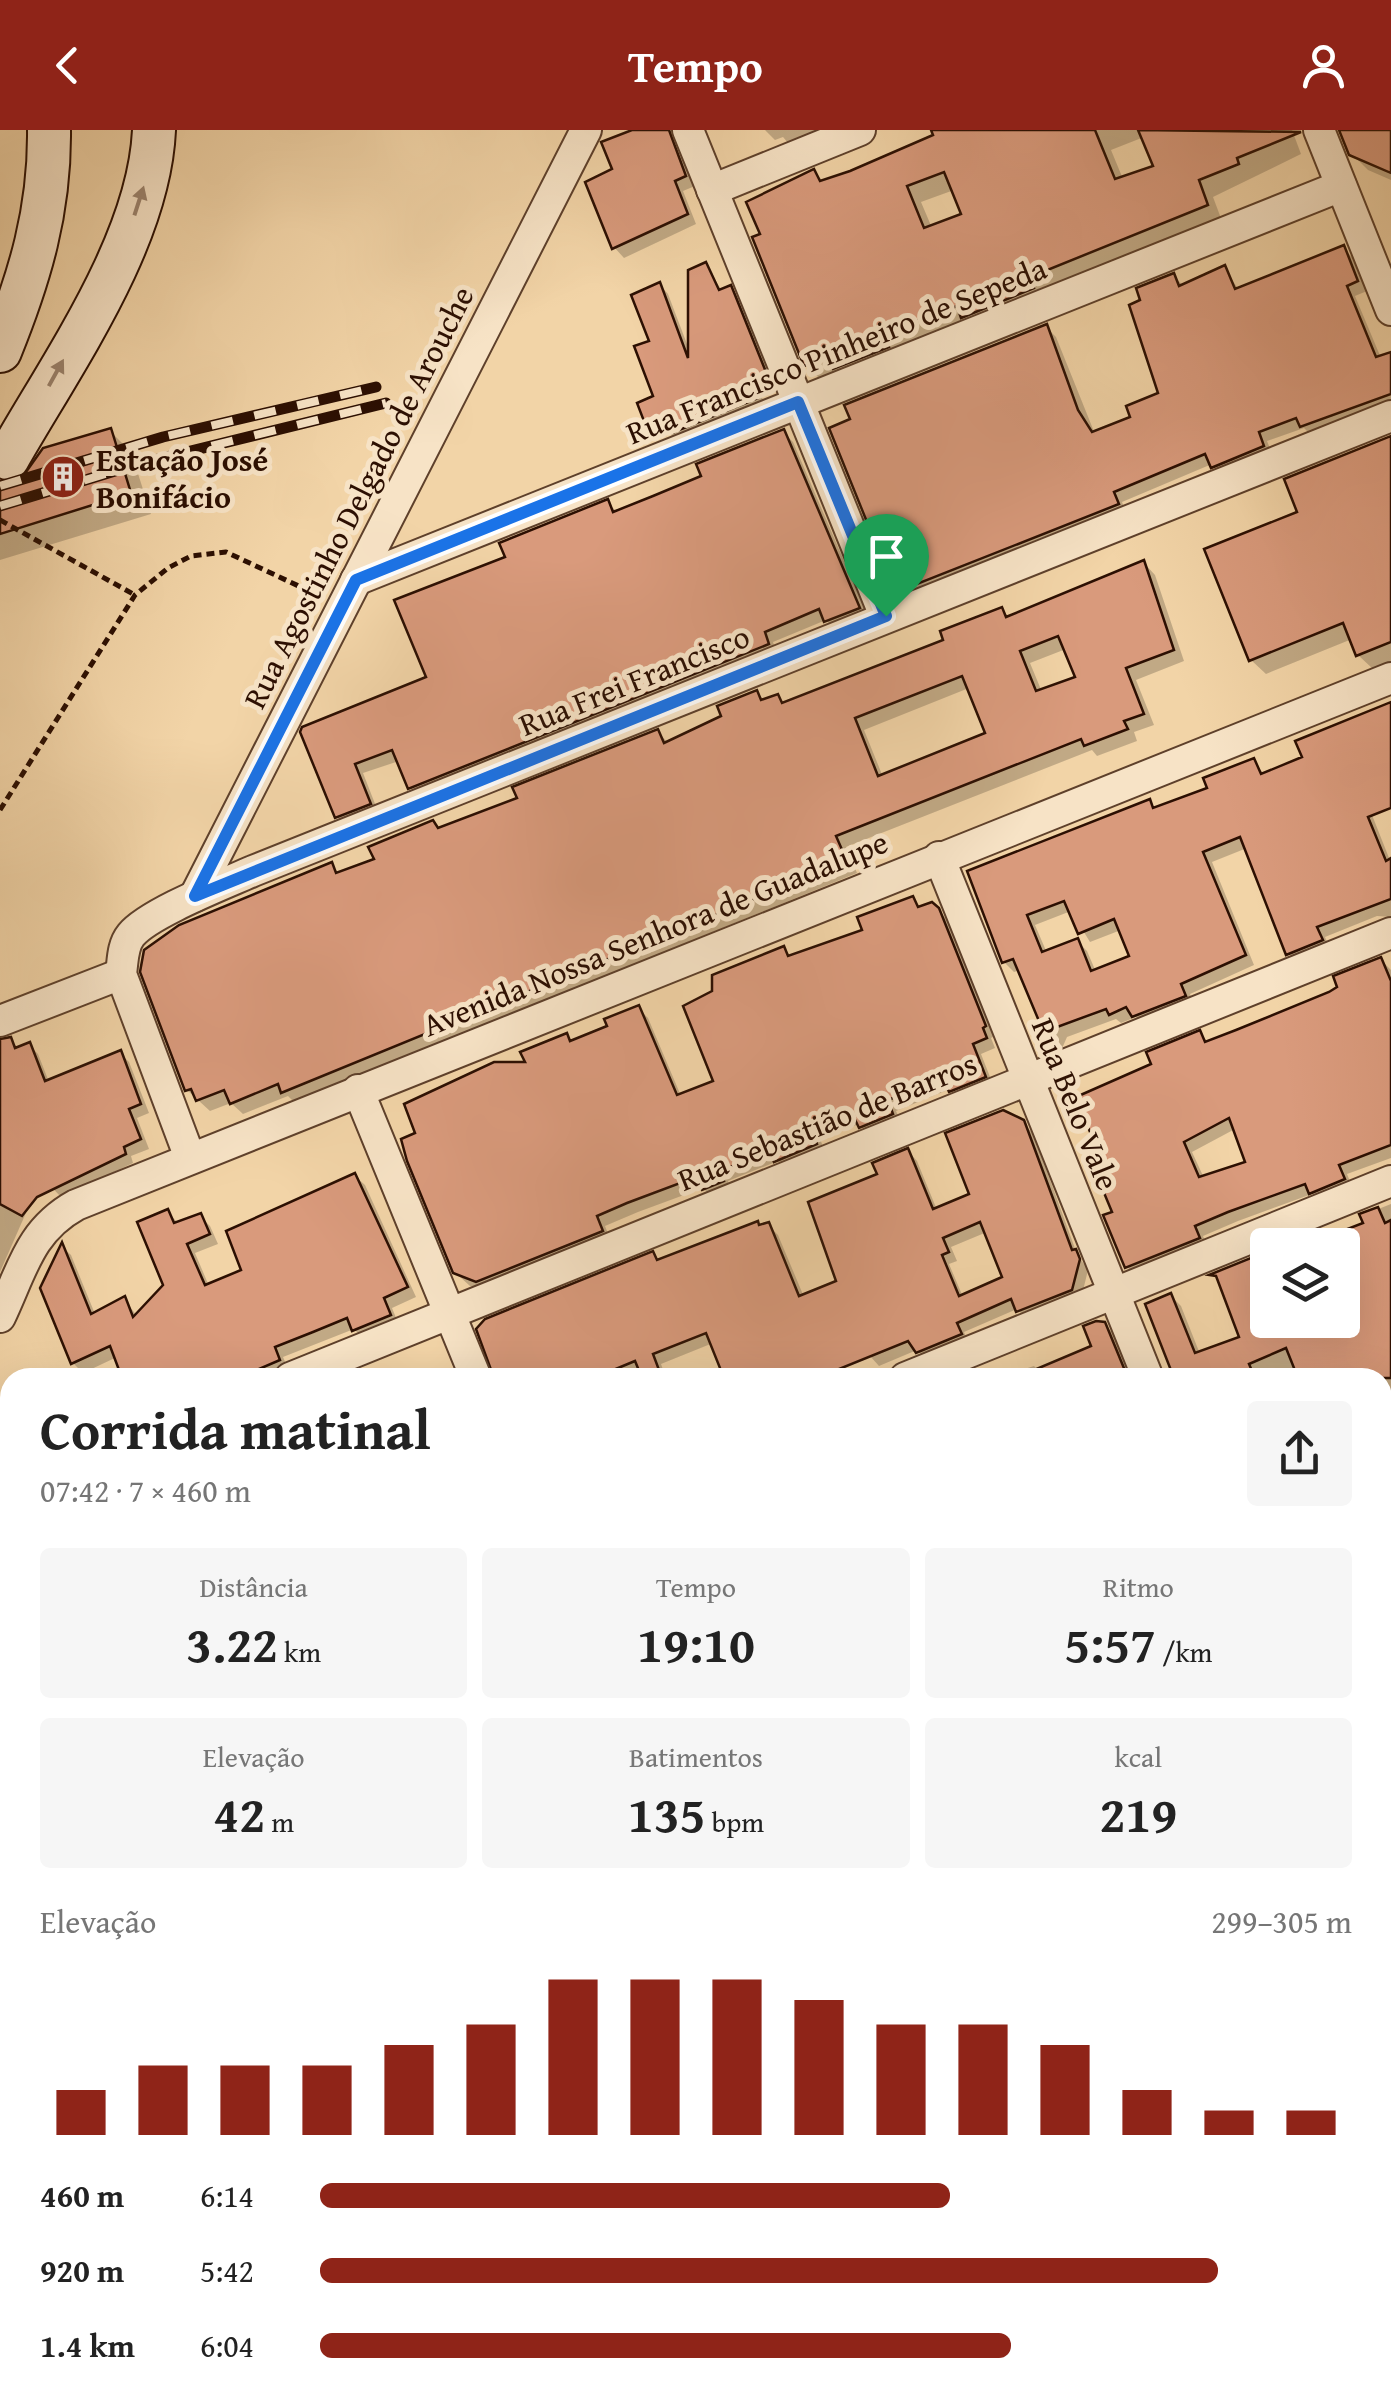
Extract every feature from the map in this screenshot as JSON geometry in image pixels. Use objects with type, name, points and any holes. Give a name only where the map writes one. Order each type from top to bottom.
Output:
[{"type":"main road","points":[[0,351],[23,294],[46,215],[49,130]]},
{"type":"main road","points":[[8,458],[114,270],[149,170],[154,130]]},
{"type":"street","name":"Rua Agostinho Delgado de Arouche","points":[[195,896],[586,130]]},
{"type":"street","points":[[688,130],[886,616]]},
{"type":"street","points":[[712,190],[860,130]]},
{"type":"street","points":[[1319,130],[1391,310]]},
{"type":"street","name":"Rua Francisco Pinheiro de Sepeda","points":[[356,580],[1341,186]]},
{"type":"street","name":"Rua Frei Francisco","points":[[122,974],[124,949],[132,934],[195,896],[1391,416]]},
{"type":"street","name":"Avenida Nossa Senhora de Guadalupe","points":[[4,1297],[38,1233],[51,1219],[358,1090],[1391,678]]},
{"type":"street","name":"Rua Belo Vale","points":[[939,858],[1144,1368]]},
{"type":"street","name":"Rua Sebastião de Barros","points":[[314,1368],[1391,932]]},
{"type":"street","points":[[0,1021],[122,974],[190,1158]]},
{"type":"street","points":[[358,1090],[472,1368]]},
{"type":"street","points":[[930,1368],[1391,1180]]},
{"type":"path","points":[[0,520],[135,596]]},
{"type":"path","points":[[0,810],[135,596],[152,578],[191,556],[226,552],[342,608]]},
{"type":"building","points":[[632,130],[669,130],[686,176],[675,181],[688,214],[612,249],[585,182],[612,169],[601,142]]},
{"type":"building","points":[[931,130],[1095,130],[1115,179],[1153,166],[1138,130],[1301,132],[1237,158],[1239,164],[1199,180],[1208,205],[1030,277],[1034,288],[961,318],[957,306],[928,316],[884,335],[889,347],[833,369],[828,356],[804,366],[752,237],[760,234],[746,202],[814,169],[820,181],[933,135]],"holes":[[[944,172],[961,214],[924,228],[907,186]]]},
{"type":"building","points":[[1339,130],[1391,130],[1391,173],[1349,155]]},
{"type":"building","points":[[1344,245],[1358,281],[1347,286],[1376,357],[1391,352],[1391,394],[1300,427],[1296,418],[1259,432],[1264,446],[1211,468],[1205,454],[1114,492],[1119,504],[917,584],[888,574],[829,428],[850,419],[844,405],[1047,324],[1078,410],[1092,432],[1130,417],[1126,406],[1158,393],[1129,305],[1140,300],[1136,288],[1174,273],[1179,286],[1225,265],[1235,289]]},
{"type":"building","points":[[706,262],[719,290],[731,285],[768,377],[752,383],[758,398],[674,432],[672,427],[663,430],[661,424],[647,429],[637,403],[653,396],[634,346],[649,341],[631,295],[660,282],[688,358],[688,270]]},
{"type":"building","name":"Estação José Bonifácio","points":[[111,428],[131,493],[0,534],[0,481],[21,479],[43,448]]},
{"type":"building","points":[[784,429],[860,608],[824,622],[819,609],[765,632],[769,644],[408,789],[392,750],[355,764],[371,804],[335,818],[300,732],[302,727],[426,677],[394,600],[505,557],[499,543],[608,499],[613,512],[701,476],[696,464]]},
{"type":"building","points":[[1391,436],[1391,642],[1356,656],[1343,623],[1249,661],[1204,549],[1297,512],[1284,479]]},
{"type":"building","points":[[1144,560],[1174,650],[1126,668],[1144,714],[1124,721],[1128,729],[1084,746],[1081,739],[836,836],[847,861],[281,1093],[278,1084],[230,1104],[224,1090],[196,1101],[191,1089],[185,1091],[140,972],[144,950],[179,925],[332,862],[336,873],[374,859],[368,847],[433,820],[438,828],[517,798],[512,787],[658,729],[664,743],[721,716],[717,706],[757,690],[761,700],[778,694],[782,703],[943,640],[940,631],[1002,607],[1006,617]],"holes":[[[1058,636],[1075,677],[1036,691],[1020,651]],[[962,676],[985,733],[878,776],[855,718]]]},
{"type":"building","points":[[1391,702],[1391,808],[1368,817],[1386,861],[1391,858],[1391,899],[1317,927],[1323,940],[1286,955],[1240,837],[1203,852],[1246,955],[1181,984],[1186,996],[1132,1017],[1126,1007],[1109,1015],[1106,1009],[1057,1027],[1049,1045],[1013,959],[1002,963],[967,871],[1150,799],[1153,808],[1207,788],[1203,778],[1254,758],[1261,774],[1302,757],[1295,741]],"holes":[[[1064,901],[1078,934],[1114,919],[1129,956],[1091,971],[1078,938],[1042,952],[1027,915]]]},
{"type":"building","points":[[913,896],[918,907],[932,902],[939,908],[986,1026],[983,1028],[987,1038],[973,1044],[986,1077],[949,1092],[943,1078],[888,1100],[893,1114],[859,1128],[852,1113],[812,1129],[817,1144],[774,1162],[770,1151],[720,1171],[724,1181],[702,1190],[696,1177],[627,1203],[597,1216],[603,1231],[476,1282],[453,1273],[407,1161],[401,1139],[415,1133],[404,1104],[494,1062],[525,1062],[520,1052],[567,1033],[570,1041],[607,1026],[604,1019],[639,1005],[677,1095],[713,1081],[683,1006],[712,991],[712,975],[784,946],[788,956],[862,930],[857,917]]},
{"type":"building","points":[[1381,957],[1391,981],[1391,1145],[1339,1165],[1345,1179],[1309,1194],[1305,1184],[1228,1212],[1195,1226],[1200,1238],[1125,1268],[1103,1215],[1112,1212],[1097,1176],[1106,1172],[1076,1097],[1151,1064],[1146,1052],[1200,1030],[1205,1042],[1329,992],[1337,987],[1333,976]],"holes":[[[1229,1118],[1245,1162],[1199,1177],[1184,1142]]]},
{"type":"building","points":[[11,1037],[15,1048],[30,1042],[45,1081],[121,1050],[141,1104],[129,1109],[141,1139],[124,1147],[126,1154],[37,1197],[22,1216],[0,1204],[0,1039]]},
{"type":"building","points":[[1003,1110],[1024,1120],[1072,1250],[1076,1249],[1080,1259],[1072,1290],[1016,1312],[1011,1299],[957,1323],[962,1334],[916,1353],[908,1341],[842,1368],[720,1368],[706,1333],[653,1354],[658,1368],[638,1368],[635,1361],[618,1368],[490,1368],[476,1329],[485,1319],[653,1251],[657,1260],[758,1221],[759,1225],[769,1222],[799,1296],[836,1281],[808,1202],[877,1174],[872,1163],[908,1148],[933,1209],[969,1194],[945,1133]],"holes":[[[980,1222],[1002,1277],[959,1296],[942,1255],[949,1252],[943,1238]]]},
{"type":"building","points":[[355,1173],[408,1287],[384,1298],[391,1315],[352,1331],[347,1318],[275,1347],[280,1360],[261,1368],[118,1368],[110,1346],[71,1364],[40,1288],[62,1242],[91,1314],[125,1296],[133,1317],[163,1285],[137,1222],[168,1209],[174,1223],[201,1213],[210,1234],[187,1244],[205,1285],[241,1270],[226,1231]]},
{"type":"building","points":[[1378,1207],[1385,1223],[1391,1220],[1391,1368],[1294,1368],[1286,1348],[1249,1364],[1251,1368],[1170,1368],[1145,1304],[1171,1293],[1195,1353],[1239,1337],[1216,1276],[1209,1275],[1250,1258],[1250,1338],[1360,1338],[1360,1228],[1350,1228],[1363,1223],[1359,1214]]},
{"type":"building","points":[[1105,1322],[1124,1368],[1039,1368],[1091,1346],[1083,1326]]},
{"type":"railway","points":[[0,486],[163,437],[376,387]]},
{"type":"railway","points":[[0,506],[138,464],[386,403]]},
{"type":"place","name":"Estação José Bonifácio","points":[[63,477]]},
{"type":"route","points":[[798,402],[886,616],[195,896],[356,580],[798,402]]}]
